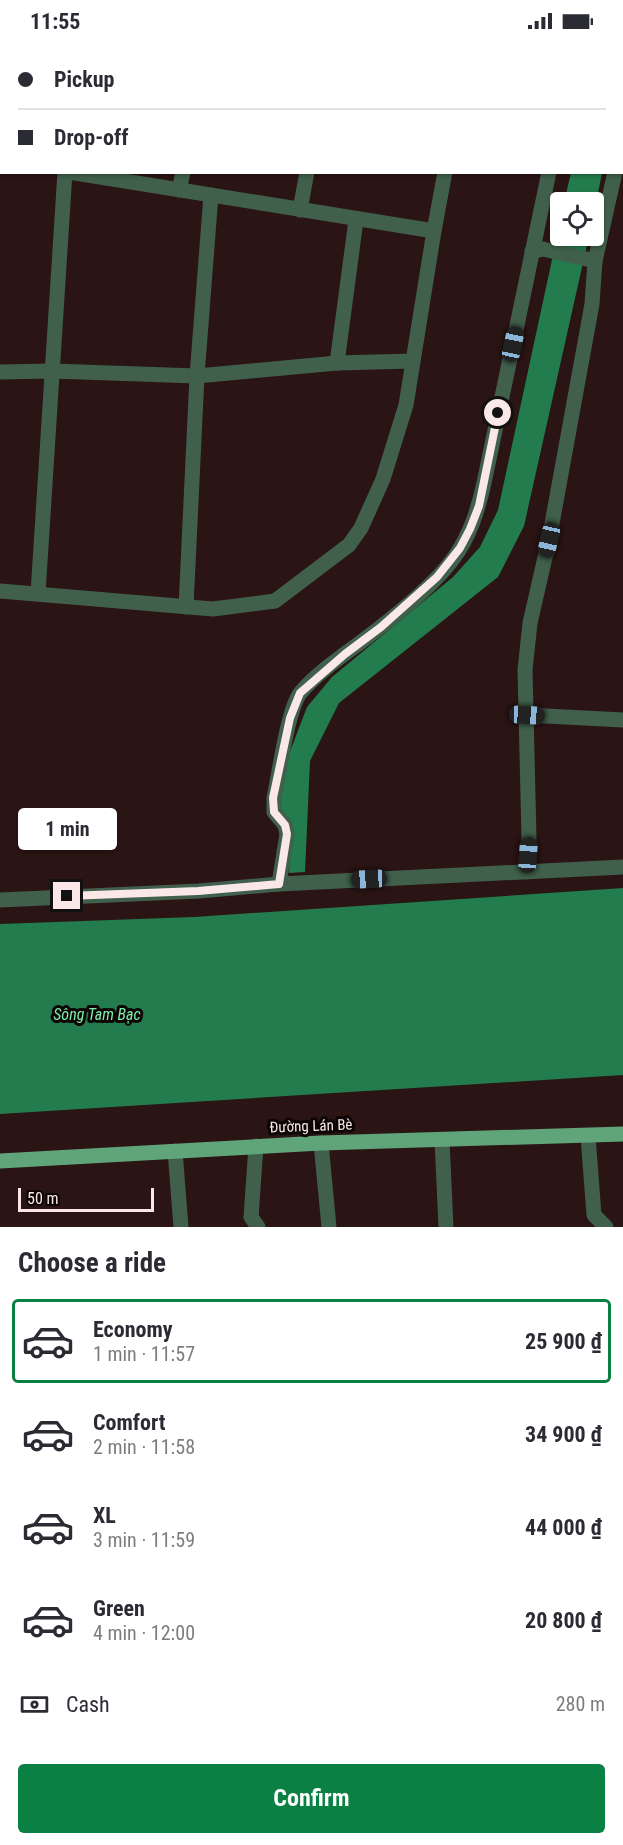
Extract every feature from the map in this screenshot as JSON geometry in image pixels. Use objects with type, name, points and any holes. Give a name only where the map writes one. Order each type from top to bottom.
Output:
[{"type":"main road","name":"Đường Lán Bè","points":[[0,1161],[321,1143],[623,1134]]},
{"type":"street","points":[[38,593],[67,174]]},
{"type":"street","points":[[79,174],[434,231]]},
{"type":"street","points":[[179,190],[183,174]]},
{"type":"street","points":[[300,210],[307,174]]},
{"type":"street","points":[[0,591],[213,609],[275,601],[349,546],[361,528],[383,479],[406,405],[445,174]]},
{"type":"street","points":[[279,884],[287,834],[285,825],[274,812],[273,798],[290,718],[300,693],[345,654],[381,627],[437,577],[452,560],[470,529],[484,483],[538,250],[549,174]]},
{"type":"street","points":[[527,872],[529,838],[525,670],[530,623],[549,540],[590,315],[592,261],[609,205],[615,174]]},
{"type":"street","points":[[186,607],[197,376],[212,195]]},
{"type":"street","points":[[609,205],[623,197]]},
{"type":"street","points":[[337,363],[356,220]]},
{"type":"street","points":[[538,250],[592,261]]},
{"type":"street","points":[[0,372],[52,371],[197,376],[337,363],[413,361]]},
{"type":"street","points":[[527,715],[623,720]]},
{"type":"street","points":[[0,900],[623,867]]},
{"type":"street","points":[[588,1136],[594,1215],[606,1227]]},
{"type":"street","points":[[442,1140],[446,1227]]},
{"type":"street","points":[[321,1143],[329,1227]]},
{"type":"street","points":[[256,1146],[251,1216],[258,1227]]},
{"type":"street","points":[[175,1151],[181,1227]]},
{"type":"water","points":[[571,174],[602,174],[598,192],[566,192]]},
{"type":"water","points":[[555,246],[587,246],[524,526],[498,577],[339,703],[310,761],[305,872],[289,873],[292,827],[279,805],[286,762],[307,707],[332,677],[453,577],[480,547],[498,510]]},
{"type":"water","name":"Sông Tam Bạc","points":[[623,888],[623,1075],[0,1114],[0,924],[194,917]]},
{"type":"route","points":[[67,896],[198,891],[279,884],[287,834],[285,825],[274,812],[273,798],[290,718],[300,693],[327,668],[381,627],[437,577],[452,560],[470,529],[479,506],[498,413]]}]
